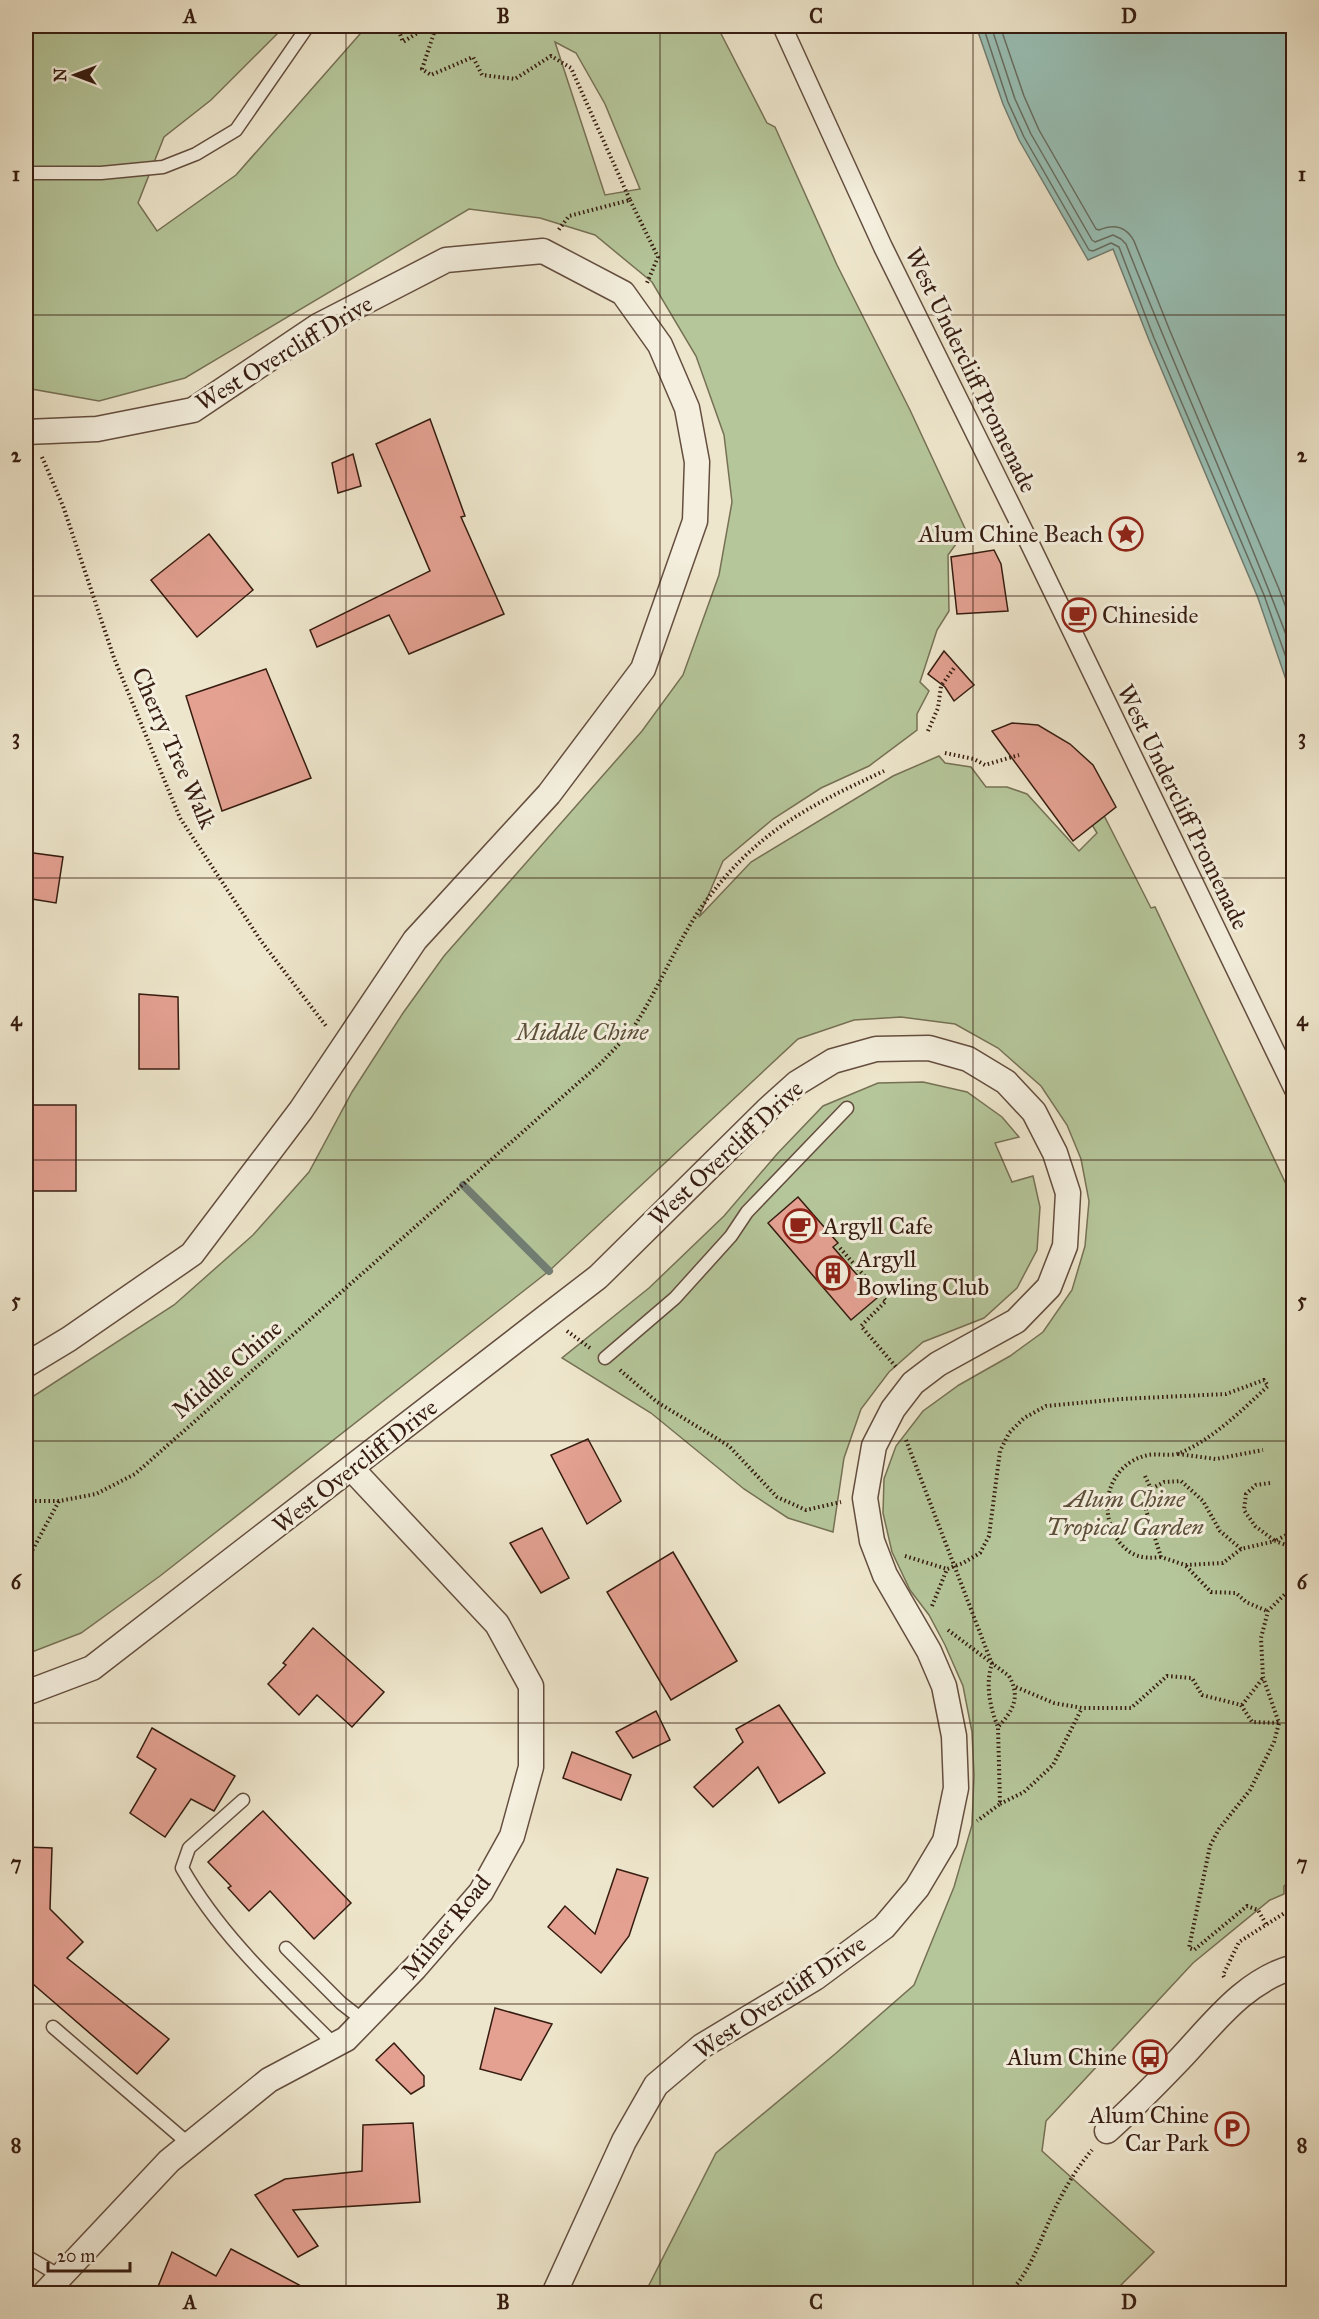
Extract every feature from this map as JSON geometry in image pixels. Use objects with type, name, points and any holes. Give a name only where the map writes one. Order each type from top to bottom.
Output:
[{"type":"street","name":"West Undercliff Promenade","points":[[782,26],[883,247],[1027,538],[1293,1090]]},
{"type":"street","points":[[26,1367],[192,1254],[301,1110],[416,940],[549,794],[643,669],[695,521],[697,462],[687,408],[660,345],[623,293],[543,251]]},
{"type":"street","name":"West Overcliff Drive","points":[[28,432],[97,429],[193,410],[318,326],[446,260],[543,251]]},
{"type":"street","name":"West Overcliff Drive","points":[[26,1693],[92,1668],[352,1469],[598,1276],[797,1083],[833,1061],[876,1049],[929,1048],[968,1059],[1006,1082],[1034,1113],[1055,1153],[1068,1193],[1065,1246],[1049,1287],[1016,1321],[938,1364],[913,1383],[893,1409],[874,1446],[865,1498],[872,1541],[885,1575],[929,1651],[944,1686],[954,1736],[957,1788],[945,1841],[918,1888],[884,1927],[815,1978],[702,2046],[656,2085],[624,2141],[554,2294]]},
{"type":"street","name":"Milner Road","points":[[44,2294],[169,2161],[189,2144],[269,2080],[346,2039],[416,1968],[481,1892],[512,1836],[531,1767],[531,1686],[497,1624],[352,1469]]},
{"type":"street","points":[[1107,2130],[1138,2103],[1240,1994],[1280,1971],[1293,1967]]},
{"type":"lane","points":[[26,173],[101,172],[163,167],[196,154],[236,130],[308,26]]},
{"type":"lane","points":[[605,1358],[675,1298],[731,1236],[747,1212],[847,1108]]},
{"type":"lane","points":[[243,1800],[189,1848],[182,1868],[198,1896],[249,1959],[335,2045]]},
{"type":"lane","points":[[286,1948],[341,2004],[364,2021]]},
{"type":"lane","points":[[53,2027],[189,2144]]},
{"type":"lane","points":[[26,2256],[60,2276]]},
{"type":"path","points":[[397,26],[404,42],[425,28],[434,33],[422,69],[431,75],[473,57],[482,75],[515,79],[551,56],[571,68],[658,257],[635,310]]},
{"type":"path","points":[[543,251],[569,216],[630,200]]},
{"type":"path","name":"Cherry Tree Walk","points":[[28,432],[63,506],[114,658],[180,818],[261,941],[343,1047]]},
{"type":"path","points":[[928,731],[938,708],[941,686],[954,668]]},
{"type":"path","points":[[945,753],[974,759],[985,765],[1019,755]]},
{"type":"path","name":"Middle Chine","points":[[26,1501],[59,1502],[96,1494],[135,1474],[594,1070],[632,1029],[703,906],[745,853],[785,821],[810,806],[884,771]]},
{"type":"path","points":[[840,1248],[886,1301],[861,1326],[913,1383]]},
{"type":"path","points":[[546,1317],[605,1358],[657,1402],[729,1446],[777,1497],[806,1510],[865,1498]]},
{"type":"path","points":[[872,1541],[892,1552],[947,1569],[980,1553],[989,1536],[1000,1451],[1009,1433],[1024,1418],[1046,1406],[1121,1399],[1226,1394],[1264,1380],[1268,1386],[1240,1412],[1209,1436],[1178,1454]]},
{"type":"path","points":[[893,1409],[956,1566],[992,1664],[988,1677],[992,1713],[998,1727],[1000,1804]]},
{"type":"path","points":[[1263,1450],[1216,1459],[1178,1454],[1148,1455],[1133,1462],[1121,1470],[1112,1482],[1107,1497],[1112,1530],[1121,1543],[1136,1557],[1147,1559],[1161,1557],[1185,1565],[1223,1563],[1240,1549],[1275,1541],[1293,1531]]},
{"type":"path","points":[[1145,1476],[1151,1489],[1146,1510],[1161,1557]]},
{"type":"path","points":[[1151,1489],[1164,1482],[1181,1481],[1203,1502],[1220,1531],[1240,1549]]},
{"type":"path","points":[[1270,1483],[1256,1485],[1246,1494],[1244,1510],[1255,1526],[1275,1541],[1293,1548]]},
{"type":"path","points":[[26,1562],[59,1502]]},
{"type":"path","points":[[1185,1565],[1211,1592],[1236,1593],[1246,1602],[1268,1611]]},
{"type":"path","points":[[906,1611],[929,1615],[947,1569]]},
{"type":"path","points":[[1266,1924],[1258,1910],[1247,1906],[1194,1950],[1189,1948],[1210,1846],[1218,1829],[1250,1790],[1274,1742],[1279,1723],[1263,1677],[1261,1638],[1268,1611],[1293,1589]]},
{"type":"path","points":[[947,1629],[1009,1676],[1016,1687],[1016,1700],[1010,1714],[998,1727]]},
{"type":"path","points":[[1016,1687],[1054,1702],[1082,1708],[1131,1708],[1167,1676],[1192,1678],[1202,1695],[1241,1705],[1252,1722],[1279,1723]]},
{"type":"path","points":[[1241,1705],[1263,1677]]},
{"type":"path","points":[[945,1841],[1000,1804],[1024,1792],[1053,1765],[1082,1708]]},
{"type":"path","points":[[1232,2003],[1223,1975],[1239,1942],[1293,1907]]},
{"type":"path","points":[[1008,2294],[1020,2282],[1052,2213],[1079,2165],[1107,2130]]},
{"type":"green space","name":"Alum Chine Tropical Garden","points":[[26,26],[285,26],[211,100],[164,137],[138,203],[157,231],[236,175],[367,26],[717,26],[767,123],[775,127],[837,265],[910,410],[969,537],[956,544],[948,555],[949,611],[937,630],[920,682],[929,691],[917,714],[917,730],[869,766],[821,788],[773,819],[723,861],[699,917],[751,862],[893,776],[939,756],[945,763],[971,767],[986,787],[1007,787],[1027,794],[1079,851],[1097,833],[1079,803],[1092,792],[1151,908],[1155,907],[1293,1199],[1294,1877],[1284,1886],[1284,1894],[1270,1900],[1193,1963],[1046,2121],[1042,2151],[1154,2252],[1113,2293],[645,2293],[716,2153],[914,1985],[954,1887],[972,1825],[974,1775],[972,1732],[963,1686],[945,1645],[929,1615],[910,1590],[892,1552],[883,1513],[884,1479],[896,1446],[923,1411],[959,1385],[1010,1356],[1043,1332],[1072,1290],[1085,1246],[1089,1201],[1081,1159],[1067,1125],[1041,1086],[998,1048],[955,1024],[901,1017],[854,1020],[798,1039],[549,1271],[160,1576],[81,1633],[32,1652],[26,1650],[26,1401],[174,1305],[253,1235],[309,1172],[352,1092],[403,1013],[444,956],[642,731],[683,675],[719,575],[732,502],[724,435],[696,356],[652,282],[595,235],[540,218],[469,209],[185,378],[99,401],[26,388]],"holes":[[[555,42],[576,53],[605,104],[640,189],[605,195]]]},
{"type":"green space","points":[[923,1082],[967,1092],[1002,1117],[1019,1137],[995,1143],[1012,1182],[1033,1176],[1040,1207],[1037,1250],[1017,1288],[984,1318],[923,1342],[889,1372],[861,1409],[844,1458],[833,1532],[788,1518],[744,1489],[651,1413],[562,1358],[649,1288],[724,1216],[777,1154],[823,1106],[878,1083]]},
{"type":"water","points":[[976,26],[1293,26],[1293,700],[1258,598],[1113,249],[1088,260],[1019,140],[1003,104]]},
{"type":"building","points":[[430,419],[465,516],[461,517],[504,614],[409,654],[389,615],[317,647],[310,630],[430,571],[376,444]]},
{"type":"building","points":[[353,454],[361,486],[338,493],[332,463]]},
{"type":"building","points":[[209,534],[253,590],[197,637],[151,580]]},
{"type":"building","points":[[994,550],[1001,564],[1008,611],[957,614],[951,557]]},
{"type":"building","points":[[944,651],[974,685],[954,701],[945,687],[928,674]]},
{"type":"building","points":[[266,669],[311,778],[222,811],[186,696]]},
{"type":"building","points":[[1012,723],[1038,725],[1070,744],[1093,765],[1116,807],[1073,841],[992,731]]},
{"type":"building","points":[[26,852],[63,857],[56,903],[26,898]]},
{"type":"building","points":[[139,994],[178,997],[179,1069],[139,1069]]},
{"type":"building","points":[[26,1105],[76,1105],[76,1191],[26,1191]]},
{"type":"building","name":"Argyll Bowling Club","points":[[798,1197],[838,1243],[833,1247],[877,1298],[851,1320],[768,1223]]},
{"type":"building","points":[[588,1439],[621,1501],[587,1524],[551,1455]]},
{"type":"building","points":[[542,1528],[569,1578],[541,1593],[510,1543]]},
{"type":"building","points":[[673,1552],[737,1661],[671,1700],[607,1592]]},
{"type":"building","points":[[313,1628],[384,1692],[352,1727],[317,1695],[299,1715],[268,1684],[286,1665],[283,1663]]},
{"type":"building","points":[[779,1705],[825,1773],[779,1803],[758,1767],[713,1807],[694,1787],[743,1742],[736,1729]]},
{"type":"building","points":[[656,1711],[670,1740],[633,1758],[616,1732]]},
{"type":"building","points":[[152,1728],[235,1776],[214,1811],[191,1799],[165,1837],[130,1813],[156,1769],[137,1757]]},
{"type":"building","points":[[572,1752],[631,1775],[621,1800],[563,1778]]},
{"type":"building","points":[[263,1811],[351,1903],[314,1939],[270,1891],[249,1911],[228,1888],[231,1886],[208,1862]]},
{"type":"building","points":[[26,1847],[52,1848],[50,1909],[83,1942],[67,1958],[169,2039],[137,2074],[26,1978]]},
{"type":"building","points":[[617,1869],[648,1878],[629,1936],[601,1973],[548,1927],[565,1906],[595,1934]]},
{"type":"building","points":[[495,2008],[552,2024],[521,2080],[480,2069]]},
{"type":"building","points":[[394,2043],[424,2076],[424,2086],[411,2094],[376,2060]]},
{"type":"building","points":[[413,2123],[420,2202],[293,2210],[318,2246],[298,2257],[255,2195],[285,2179],[362,2171],[363,2125]]},
{"type":"building","points":[[231,2249],[316,2294],[155,2294],[172,2252],[216,2276]]},
{"type":"waterway","points":[[463,1185],[549,1271]]},
{"type":"place","name":"Alum Chine Beach","points":[[1126,534]]},
{"type":"place","name":"Chineside","points":[[1079,615]]},
{"type":"place","name":"Argyll Cafe","points":[[800,1226]]},
{"type":"place","name":"Argyll Bowling Club","points":[[833,1273]]},
{"type":"place","name":"Alum Chine","points":[[1150,2057]]},
{"type":"place","name":"Alum Chine Car Park","points":[[1232,2129]]}]
